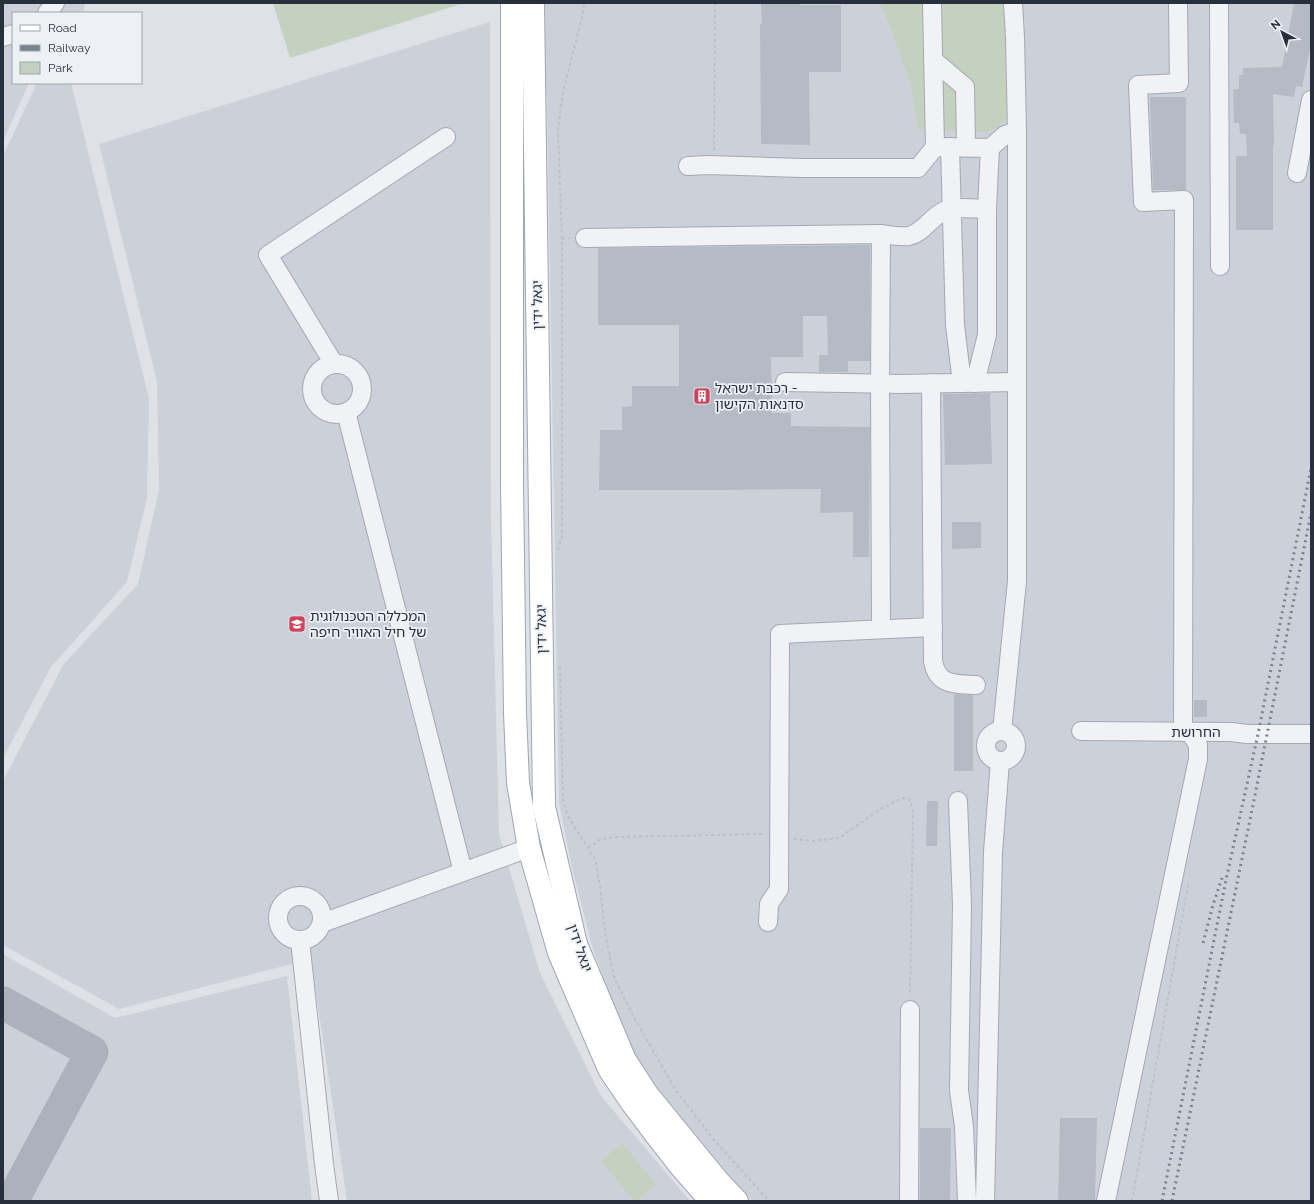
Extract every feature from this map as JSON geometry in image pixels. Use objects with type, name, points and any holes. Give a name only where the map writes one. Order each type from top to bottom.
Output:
[{"type":"main road","name":"יגאל ידין","points":[[512,3],[512,460],[515,713],[518,783],[529,848],[559,952],[609,1069],[632,1104],[711,1201]]},
{"type":"main road","name":"יגאל ידין","points":[[533,3],[544,806],[576,944],[626,1060],[646,1094],[737,1201]]},
{"type":"street","points":[[48,12],[55,3]]},
{"type":"street","points":[[932,3],[933,60],[950,147],[955,326],[969,383]]},
{"type":"street","points":[[985,1201],[993,852],[1000,761],[990,756],[987,752],[986,745],[987,741],[992,735],[1002,731],[1017,581],[1017,130],[1013,3]]},
{"type":"street","points":[[1178,3],[1179,83],[1138,85],[1143,202],[1184,200],[1186,732],[1189,753]]},
{"type":"street","points":[[1219,3],[1220,266]]},
{"type":"street","points":[[933,60],[965,87],[950,147]]},
{"type":"street","points":[[1296,173],[1311,100]]},
{"type":"street","points":[[688,166],[714,165],[801,168],[918,168],[950,147],[990,148],[1005,135],[1017,130]]},
{"type":"street","points":[[334,364],[268,256],[446,137]]},
{"type":"street","points":[[969,383],[987,335],[987,209],[990,148]]},
{"type":"street","points":[[586,238],[881,234],[909,236],[944,211],[951,209],[987,209]]},
{"type":"street","points":[[881,234],[881,629]]},
{"type":"street","points":[[342,364],[350,367],[356,372],[360,379],[362,386],[360,398],[353,408],[346,412],[338,414],[330,413],[316,403],[312,387],[314,379],[326,366],[342,364]]},
{"type":"street","points":[[785,382],[1017,382]]},
{"type":"street","points":[[931,383],[933,661],[936,672],[946,681],[953,684],[976,685]]},
{"type":"street","points":[[346,412],[463,872]]},
{"type":"street","points":[[768,922],[769,904],[780,889],[780,634],[933,627]]},
{"type":"street","name":"החרושת","points":[[1081,731],[1311,734]]},
{"type":"street","points":[[1106,1201],[1198,760],[1198,745],[1186,732]]},
{"type":"street","points":[[958,801],[962,905],[959,1091],[964,1126],[967,1201]]},
{"type":"street","points":[[322,923],[529,848]]},
{"type":"street","points":[[296,895],[303,895],[316,902],[322,915],[322,923],[319,930],[307,939],[293,939],[286,936],[281,931],[278,924],[278,909],[288,898],[296,895]]},
{"type":"street","points":[[962,905],[992,908]]},
{"type":"street","points":[[300,940],[329,1201]]},
{"type":"street","points":[[909,1201],[910,1010]]},
{"type":"path","points":[[558,552],[562,537],[562,238],[558,132],[561,104],[583,14],[584,3]]},
{"type":"path","points":[[714,165],[715,3]]},
{"type":"path","points":[[560,664],[563,800],[569,818],[595,859],[600,886],[606,938],[614,977],[630,1010],[675,1089],[714,1140],[769,1201]]},
{"type":"path","points":[[588,848],[601,839],[616,837],[755,833],[813,842],[839,838],[892,802],[903,798],[910,800],[913,812],[910,1010]]},
{"type":"path","points":[[1132,1201],[1189,881]]},
{"type":"shaded area","points":[[3,3],[85,3],[84,10],[81,12],[12,12],[12,84],[29,84],[3,141]]},
{"type":"shaded area","points":[[541,3],[1311,3],[1311,1201],[753,1201],[681,1129],[634,1063],[592,946],[572,868],[559,803],[547,100]]},
{"type":"shaded area","name":"המכללה הטכנולוגית של חיל האוויר חיפה","points":[[490,22],[491,517],[499,834],[540,973],[601,1096],[690,1201],[347,1201],[311,959],[119,1009],[3,945],[3,781],[63,665],[138,584],[159,490],[157,382],[99,144]]},
{"type":"shaded area","points":[[37,84],[71,84],[149,399],[147,498],[127,582],[51,667],[3,758],[3,156]]},
{"type":"shaded area","points":[[3,954],[115,1018],[287,976],[312,1201],[3,1201]]},
{"type":"green space","points":[[273,3],[464,3],[290,58]]},
{"type":"green space","points":[[880,3],[1004,3],[1007,118],[997,128],[984,132],[919,129],[910,83],[893,34]]},
{"type":"green space","points":[[622,1143],[656,1184],[636,1201],[634,1201],[601,1161]]},
{"type":"building","points":[[761,3],[841,5],[841,72],[809,72],[810,145],[761,144]]},
{"type":"building","points":[[1294,3],[1311,3],[1311,45],[1302,87],[1296,86],[1294,97],[1273,94],[1273,230],[1236,230],[1236,156],[1247,156],[1246,134],[1240,134],[1239,123],[1234,123],[1233,90],[1239,89],[1239,75],[1243,75],[1243,68],[1282,67]]},
{"type":"building","points":[[1150,97],[1186,97],[1186,190],[1153,190]]},
{"type":"building","name":"רכבת ישראל - סדנאות הקישון","points":[[870,245],[870,361],[848,361],[848,372],[819,372],[819,355],[828,355],[827,316],[803,316],[803,357],[771,357],[772,413],[791,413],[791,426],[870,427],[869,557],[853,557],[853,512],[820,513],[821,489],[599,490],[600,430],[622,430],[622,407],[632,406],[632,386],[679,386],[679,325],[598,325],[598,248]]},
{"type":"building","points":[[990,393],[992,464],[945,465],[943,394]]},
{"type":"building","points":[[952,522],[981,522],[981,548],[952,549]]},
{"type":"building","points":[[954,694],[973,695],[973,771],[954,771]]},
{"type":"building","points":[[1194,700],[1207,700],[1207,717],[1194,717]]},
{"type":"building","points":[[927,801],[938,801],[937,846],[926,846]]},
{"type":"building","points":[[1060,1118],[1097,1118],[1095,1201],[1058,1201]]},
{"type":"building","points":[[920,1128],[951,1128],[950,1201],[920,1201]]},
{"type":"taxiway","points":[[3,1003],[92,1052],[12,1201]]},
{"type":"railway","points":[[1162,1201],[1226,880],[1258,734],[1311,468]]},
{"type":"railway","points":[[1172,1201],[1311,513]]},
{"type":"railway","points":[[1203,943],[1222,878]]},
{"type":"place","name":"רכבת ישראל - סדנאות הקישון","points":[[702,396]]},
{"type":"place","name":"המכללה הטכנולוגית של חיל האוויר חיפה","points":[[297,624]]}]
